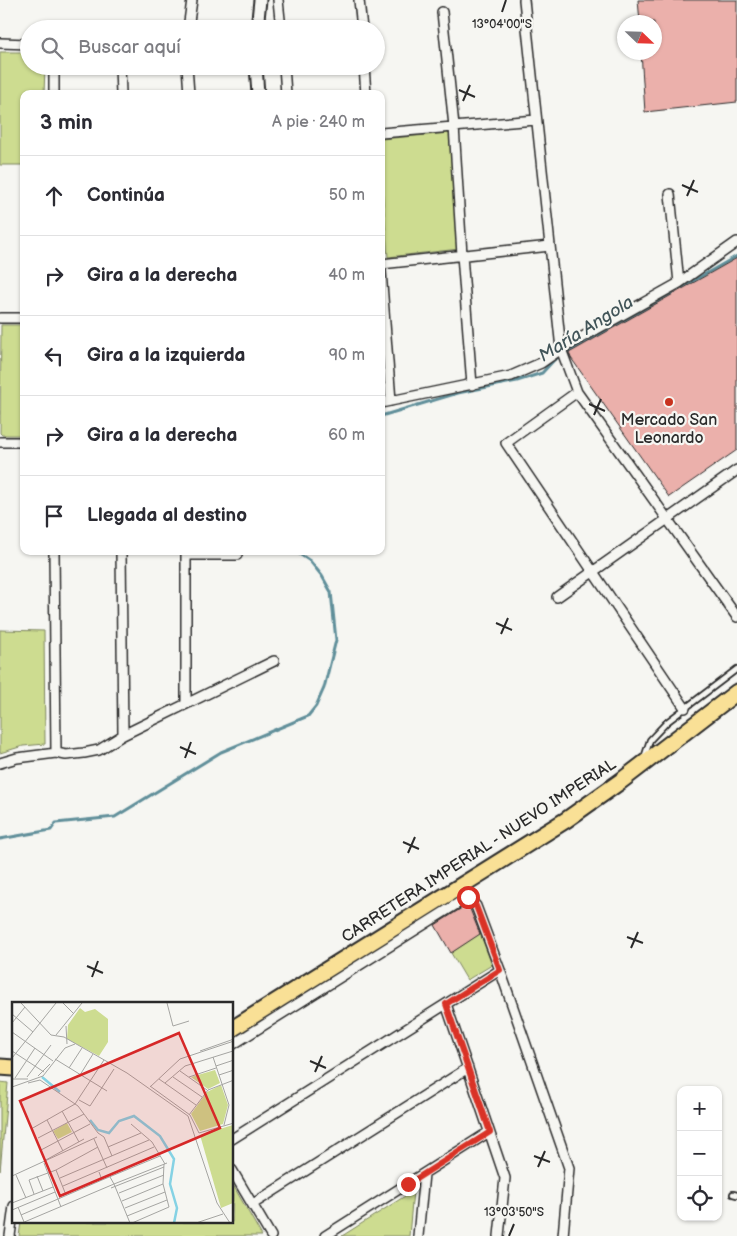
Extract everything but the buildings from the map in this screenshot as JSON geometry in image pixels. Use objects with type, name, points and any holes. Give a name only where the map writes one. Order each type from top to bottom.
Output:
[{"type":"highway","name":"CARRETERA IMPERIAL - NUEVO IMPERIAL","points":[[234,1028],[464,892],[642,765],[737,692]]},
{"type":"street","points":[[189,20],[192,0]]},
{"type":"street","points":[[257,20],[260,0]]},
{"type":"street","points":[[278,0],[280,20]]},
{"type":"street","points":[[360,0],[361,20]]},
{"type":"street","points":[[524,0],[563,353],[577,392],[737,617]]},
{"type":"street","points":[[442,12],[454,126],[472,385]]},
{"type":"street","points":[[0,43],[20,44]]},
{"type":"street","points":[[54,75],[54,90]]},
{"type":"street","points":[[120,75],[121,90]]},
{"type":"street","points":[[188,75],[189,90]]},
{"type":"street","points":[[257,75],[258,90]]},
{"type":"street","points":[[285,75],[286,90]]},
{"type":"street","points":[[365,75],[366,90]]},
{"type":"street","points":[[385,134],[536,120]]},
{"type":"street","points":[[670,194],[679,283]]},
{"type":"street","points":[[385,402],[511,376],[563,353],[679,283],[737,242]]},
{"type":"street","points":[[385,264],[550,246]]},
{"type":"street","points":[[0,318],[20,318]]},
{"type":"street","points":[[385,323],[391,401]]},
{"type":"street","points":[[577,392],[506,443],[685,708]]},
{"type":"street","points":[[0,442],[20,442]]},
{"type":"street","points":[[556,597],[737,470]]},
{"type":"street","points":[[54,555],[56,753]]},
{"type":"street","points":[[121,555],[123,735]]},
{"type":"street","points":[[186,555],[186,704]]},
{"type":"street","points":[[0,764],[17,758],[56,753],[66,755],[99,750],[123,735],[274,661]]},
{"type":"street","points":[[234,1043],[464,892],[476,906],[569,1168],[563,1236]]},
{"type":"street","points":[[234,1137],[500,970]]},
{"type":"street","points":[[446,1004],[505,1178],[499,1236]]},
{"type":"street","points":[[253,1204],[468,1068]]},
{"type":"street","points":[[325,1236],[490,1132]]},
{"type":"street","points":[[234,1173],[271,1236]]},
{"type":"street","points":[[418,1236],[424,1174]]},
{"type":"street","points":[[10,1236],[12,1221]]},
{"type":"lane","points":[[642,765],[650,740],[667,722],[737,669]]},
{"type":"green space","points":[[0,52],[20,52],[20,75],[45,75],[44,90],[20,90],[20,165],[0,165]]},
{"type":"green space","points":[[450,133],[459,249],[388,257],[385,221],[385,139]]},
{"type":"green space","points":[[1,325],[20,325],[20,435],[2,435],[0,433]]},
{"type":"green space","points":[[0,630],[44,631],[45,744],[23,746],[0,753]]},
{"type":"green space","points":[[480,933],[492,965],[467,980],[451,953]]},
{"type":"green space","points":[[0,1082],[8,1083],[0,1171]]},
{"type":"green space","points":[[234,1187],[262,1236],[19,1236],[21,1224],[234,1224]]},
{"type":"green space","points":[[413,1191],[409,1236],[342,1236]]},
{"type":"waterway","name":"María Angola","points":[[385,415],[458,393],[517,381],[542,373],[554,360],[737,256]]},
{"type":"waterway","name":"María Angola","points":[[0,839],[51,830],[56,823],[115,817],[221,752],[308,716],[316,706],[324,688],[336,640],[331,592],[322,576],[310,561],[301,555]]},
{"type":"place","name":"Mercado San Leonardo","points":[[669,402]]},
{"type":"route","points":[[408,1184],[490,1132],[446,1004],[500,970],[476,906],[468,897]]}]
